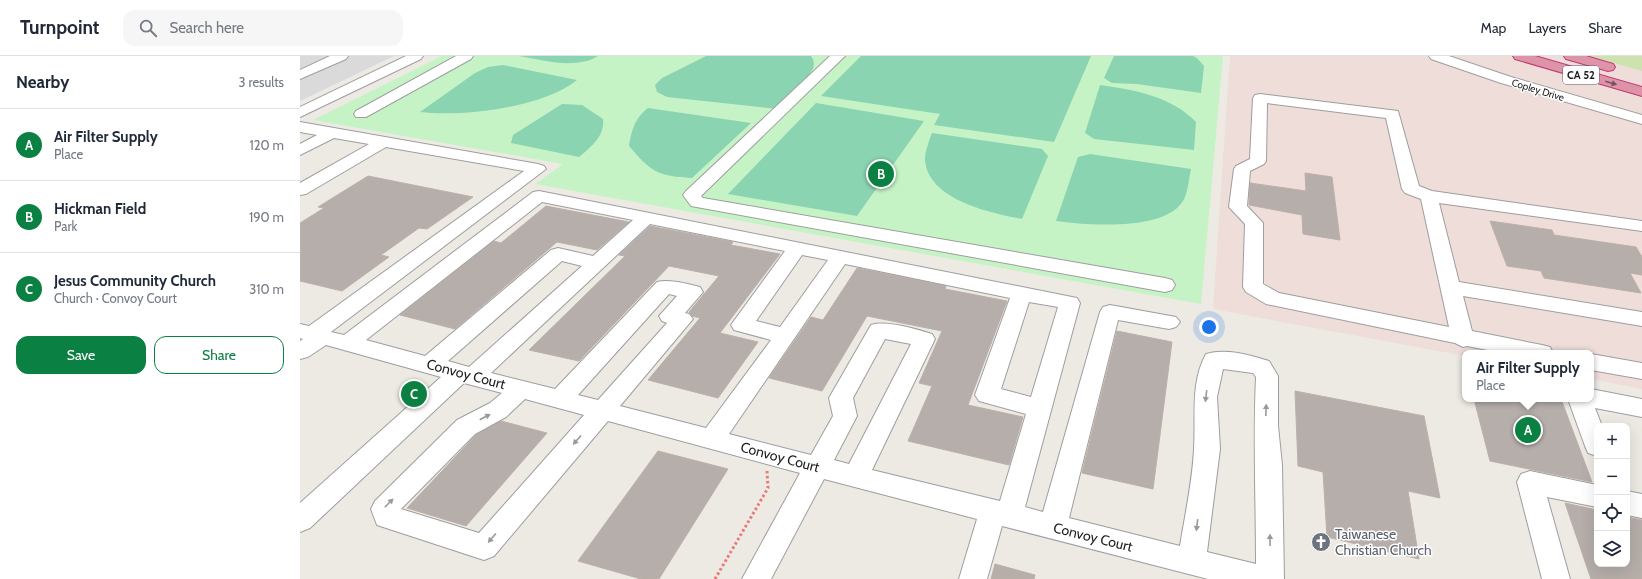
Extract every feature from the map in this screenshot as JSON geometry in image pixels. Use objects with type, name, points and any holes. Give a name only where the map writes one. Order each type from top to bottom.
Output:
[{"type":"highway","name":"CA 52","points":[[1520,56],[1642,92]]},
{"type":"highway","name":"CA 52","points":[[1571,56],[1621,71]]},
{"type":"street","points":[[300,75],[341,56]]},
{"type":"street","points":[[300,113],[416,56]]},
{"type":"street","points":[[361,114],[466,56]]},
{"type":"street","points":[[838,56],[692,195],[697,202],[1165,285]]},
{"type":"street","name":"Copley Drive","points":[[1436,56],[1506,80],[1642,120]]},
{"type":"street","points":[[1525,350],[1463,339],[1273,299],[1253,287],[1254,224],[1238,207],[1242,169],[1258,161],[1260,98],[1393,114],[1411,189],[1429,196],[1642,226]]},
{"type":"street","points":[[300,127],[538,169],[309,338]]},
{"type":"street","points":[[300,150],[331,133]]},
{"type":"street","points":[[300,190],[383,142]]},
{"type":"street","points":[[348,344],[539,196],[1070,303],[1039,408],[1001,513],[973,579]]},
{"type":"street","points":[[1429,196],[1463,339]]},
{"type":"street","points":[[300,520],[646,218]]},
{"type":"street","points":[[785,336],[742,325],[797,248]]},
{"type":"street","points":[[429,365],[558,254],[596,263]]},
{"type":"street","points":[[712,438],[840,257]]},
{"type":"street","points":[[1450,286],[1642,319]]},
{"type":"street","points":[[521,389],[498,410],[466,427],[384,508],[387,517],[484,547],[682,319],[669,316],[693,292],[664,287],[560,399]]},
{"type":"street","points":[[1022,293],[987,395],[1039,408]]},
{"type":"street","points":[[1053,526],[1110,312],[1169,322]]},
{"type":"street","points":[[756,579],[845,416],[840,398],[879,330],[924,339],[856,477]]},
{"type":"street","name":"Convoy Court","points":[[309,338],[348,344],[712,438],[817,467],[1053,526],[1192,562],[1225,575],[1260,579]]},
{"type":"street","points":[[1192,562],[1207,449],[1205,397],[1214,360],[1241,362],[1261,367],[1268,376],[1266,426],[1269,465],[1270,579]]},
{"type":"street","points":[[1594,363],[1642,371]]},
{"type":"street","points":[[1594,399],[1642,408]]},
{"type":"street","points":[[1581,402],[1594,438]]},
{"type":"street","points":[[1556,579],[1530,482],[1594,495]]},
{"type":"street","points":[[1630,504],[1642,506]]},
{"type":"path","points":[[715,579],[768,488],[767,471],[763,466]]},
{"type":"shaded area","points":[[300,56],[394,56],[300,101]]},
{"type":"shaded area","points":[[1230,56],[1642,56],[1642,389],[1594,380],[1594,350],[1462,350],[1462,355],[1213,309]]},
{"type":"green space","points":[[442,56],[1223,56],[1201,304],[535,184],[563,164],[313,120]]},
{"type":"green space","points":[[519,56],[598,56],[579,62],[559,63]]},
{"type":"green space","points":[[706,56],[811,56],[814,66],[809,74],[792,91],[778,109],[667,97],[657,92],[655,85],[662,78]]},
{"type":"green space","points":[[861,56],[1091,56],[1054,142],[934,125],[940,114],[821,96]]},
{"type":"green space","points":[[1114,56],[1193,56],[1197,58],[1204,66],[1201,93],[1137,84],[1112,83],[1104,78]]},
{"type":"green space","points":[[1589,56],[1642,56],[1642,71]]},
{"type":"green space","points":[[503,65],[577,80],[562,90],[544,98],[523,104],[458,113],[420,112],[475,73],[488,67]]},
{"type":"green space","points":[[1100,85],[1126,89],[1152,96],[1164,100],[1186,113],[1196,122],[1194,150],[1094,139],[1085,133]]},
{"type":"green space","points":[[816,103],[924,121],[857,216],[728,194]]},
{"type":"green space","points":[[562,104],[582,105],[603,119],[602,131],[596,141],[579,157],[511,143],[513,135]]},
{"type":"green space","points":[[648,108],[751,123],[692,178],[672,176],[660,173],[651,168],[629,146],[634,125],[643,112]]},
{"type":"green space","points":[[932,133],[1042,149],[1048,156],[1022,219],[994,213],[963,202],[949,195],[937,185],[929,174],[925,160],[926,150]]},
{"type":"green space","points":[[1090,154],[1191,169],[1185,198],[1173,211],[1159,218],[1142,222],[1104,225],[1056,221],[1078,157]]},
{"type":"building","points":[[1305,173],[1332,177],[1340,240],[1303,234],[1302,215],[1249,205],[1250,183],[1306,191]]},
{"type":"building","points":[[368,176],[473,197],[427,229],[419,228],[381,255],[389,257],[342,291],[300,281],[300,223],[324,208],[318,207]]},
{"type":"building","points":[[546,206],[629,222],[597,250],[557,242],[455,329],[400,315],[494,241],[501,243]]},
{"type":"building","points":[[1490,221],[1552,230],[1554,235],[1636,247],[1642,257],[1642,275],[1630,273],[1641,293],[1544,278],[1541,271],[1507,266]]},
{"type":"building","points":[[650,226],[733,242],[731,245],[780,254],[720,333],[758,342],[718,398],[648,380],[700,318],[692,316],[689,312],[719,276],[669,266],[579,361],[529,350],[625,256],[619,255]]},
{"type":"building","points":[[857,268],[946,286],[945,289],[1007,301],[968,405],[1023,417],[1009,465],[908,441],[932,386],[919,383],[942,331],[867,316],[822,391],[769,378],[811,317],[823,320]]},
{"type":"building","points":[[1117,331],[1172,342],[1153,489],[1082,473]]},
{"type":"building","points":[[1295,391],[1424,416],[1440,498],[1408,491],[1419,559],[1327,537],[1323,472],[1298,466]]},
{"type":"building","points":[[1475,402],[1562,402],[1592,482],[1490,461]]},
{"type":"building","points":[[501,421],[547,433],[466,526],[407,508],[476,435]]},
{"type":"building","points":[[658,451],[728,469],[659,579],[641,579],[578,561]]},
{"type":"building","points":[[1565,503],[1594,509],[1594,567],[1630,567],[1630,518],[1642,520],[1642,579],[1591,579]]},
{"type":"building","points":[[995,564],[1035,575],[1034,579],[991,579]]},
{"type":"place","name":"Hickman Field","points":[[881,174]]},
{"type":"place","name":"Jesus Community Church","points":[[414,394]]},
{"type":"place","name":"Air Filter Supply","points":[[1528,430]]},
{"type":"place","name":"Taiwanese Christian Church","points":[[1321,542]]}]
